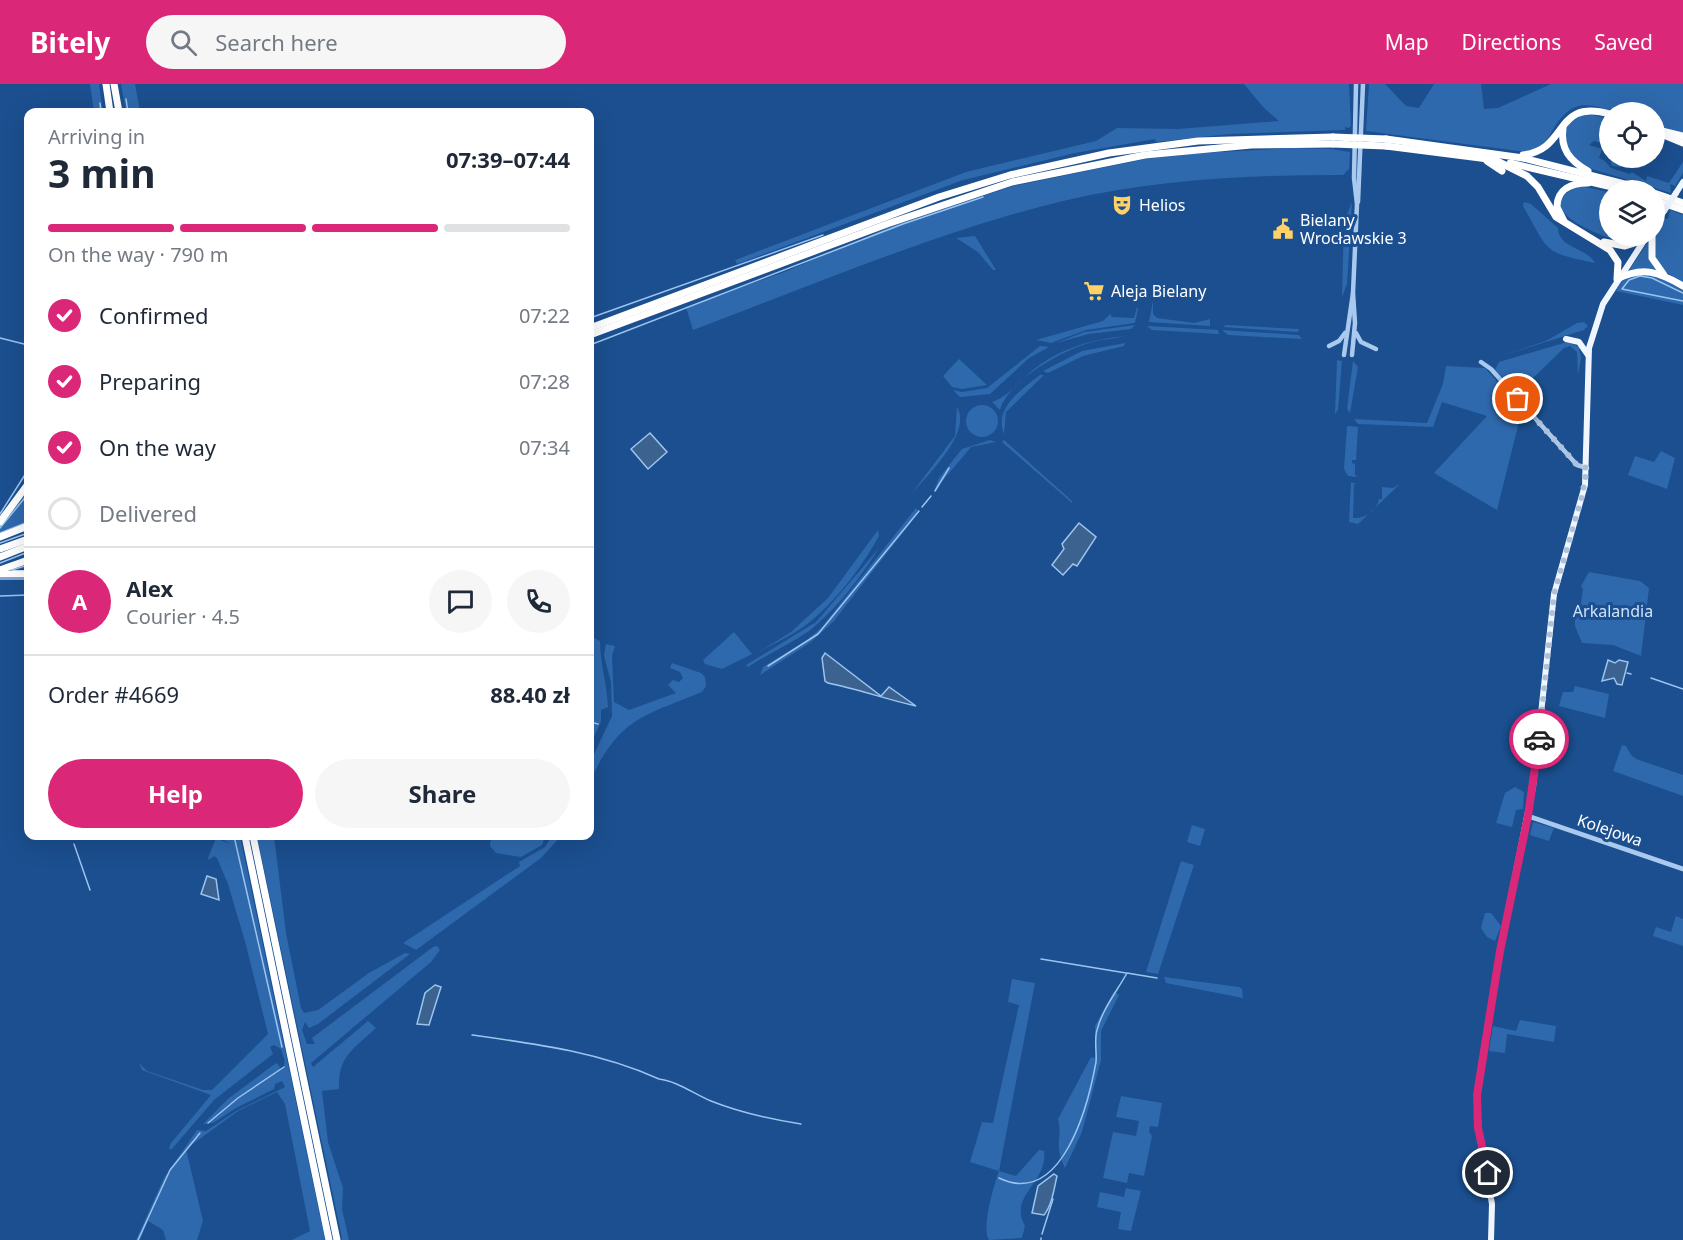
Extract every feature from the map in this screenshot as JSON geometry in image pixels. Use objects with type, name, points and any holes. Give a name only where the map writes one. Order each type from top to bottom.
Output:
[{"type":"highway","points":[[106,84],[109,108]]},
{"type":"highway","points":[[114,84],[118,108]]},
{"type":"highway","points":[[1515,156],[1540,151],[1552,142],[1571,116],[1579,111],[1591,109],[1599,111]]},
{"type":"highway","points":[[1564,125],[1562,140],[1566,153],[1577,164],[1601,177]]},
{"type":"highway","points":[[1665,132],[1683,136]]},
{"type":"highway","points":[[1665,135],[1683,143]]},
{"type":"highway","points":[[594,326],[939,197],[1029,170],[1109,153],[1198,141],[1333,140],[1515,156],[1612,180]]},
{"type":"highway","points":[[594,334],[886,224],[1012,182],[1080,166],[1156,153],[1333,140]]},
{"type":"highway","points":[[1386,143],[1492,159],[1599,184]]},
{"type":"highway","points":[[1482,158],[1502,171]]},
{"type":"highway","points":[[1492,159],[1510,165],[1529,177],[1554,215],[1597,240],[1616,257],[1617,279],[1644,270],[1666,276],[1683,286]]},
{"type":"highway","points":[[1568,225],[1557,210],[1558,198],[1562,191],[1577,183],[1599,185]]},
{"type":"highway","points":[[1665,196],[1683,202]]},
{"type":"highway","points":[[1665,204],[1683,210]]},
{"type":"highway","points":[[1652,246],[1652,258],[1666,276]]},
{"type":"highway","points":[[0,522],[24,489]]},
{"type":"highway","points":[[0,537],[24,528]]},
{"type":"highway","points":[[0,549],[24,540]]},
{"type":"highway","points":[[0,557],[24,548]]},
{"type":"highway","points":[[0,572],[24,562]]},
{"type":"highway","points":[[0,572],[24,574]]},
{"type":"highway","points":[[246,840],[329,1240]]},
{"type":"highway","points":[[254,840],[338,1240]]},
{"type":"main road","points":[[1665,210],[1683,183]]},
{"type":"main road","points":[[1491,1240],[1492,1204],[1476,1104],[1500,951],[1528,816],[1554,594],[1582,496],[1587,468],[1588,356],[1594,327],[1617,279],[1640,246]]},
{"type":"main road","points":[[1566,339],[1578,342],[1588,356]]},
{"type":"street","points":[[1352,355],[1355,328],[1353,293],[1357,204],[1354,178],[1356,84]]},
{"type":"street","points":[[1357,204],[1360,195],[1363,84]]},
{"type":"street","points":[[1344,355],[1353,293]]},
{"type":"street","points":[[1329,346],[1339,341],[1347,328]]},
{"type":"street","points":[[1355,328],[1361,342],[1376,349]]},
{"type":"street","points":[[1481,362],[1492,366],[1577,465],[1587,468]]},
{"type":"street","name":"Kolejowa","points":[[1528,816],[1683,869]]},
{"type":"green space","points":[[90,84],[99,84],[102,108],[93,108]]},
{"type":"green space","points":[[121,84],[135,84],[139,108],[125,108]]},
{"type":"green space","points":[[1244,84],[1349,84],[1351,125],[1349,128],[1345,127],[1345,130],[1230,134],[1156,142],[1155,139],[1075,153],[963,180],[737,264],[735,260],[966,172],[1096,141],[1117,128],[1178,129],[1279,121],[1264,108]]},
{"type":"green space","points":[[1369,84],[1385,84],[1406,106],[1419,108],[1434,84],[1481,84],[1484,109],[1498,108],[1551,84],[1683,84],[1683,133],[1665,128],[1665,102],[1599,102],[1599,108],[1577,106],[1559,120],[1547,140],[1526,152],[1366,131]]},
{"type":"green space","points":[[1585,113],[1599,116],[1599,142],[1594,141],[1589,145],[1599,148],[1599,168],[1611,168],[1630,174],[1632,172],[1644,180],[1628,180],[1592,169],[1569,155],[1564,134],[1572,121]]},
{"type":"green space","points":[[1293,148],[1350,152],[1349,169],[1343,175],[1273,176],[1168,183],[1063,201],[1016,213],[923,243],[693,330],[686,307],[787,271],[896,224],[1013,186],[1145,159],[1200,153]]},
{"type":"green space","points":[[1683,162],[1683,173],[1675,186],[1670,184],[1671,193],[1665,191],[1665,182],[1669,183]]},
{"type":"green space","points":[[1647,176],[1660,180],[1646,180]]},
{"type":"green space","points":[[1579,186],[1599,190],[1599,234],[1575,222],[1565,213],[1561,204],[1565,195]]},
{"type":"green space","points":[[1352,202],[1347,284],[1342,297],[1344,222]]},
{"type":"green space","points":[[1524,202],[1531,204],[1558,228],[1559,235],[1567,244],[1591,258],[1595,263],[1565,256],[1548,247],[1523,206]]},
{"type":"green space","points":[[1670,210],[1683,215],[1683,283],[1665,270],[1655,256],[1654,246],[1665,246],[1665,219],[1668,219]]},
{"type":"green space","points":[[975,236],[996,270],[993,270],[978,252],[956,238]]},
{"type":"green space","points":[[1645,246],[1649,246],[1650,257],[1658,271],[1645,268],[1629,270]]},
{"type":"green space","points":[[1635,273],[1657,275],[1683,289],[1683,305],[1616,291],[1622,281]]},
{"type":"green space","points":[[1153,301],[1153,314],[1157,318],[1194,323],[1210,319],[1210,326],[1149,322]]},
{"type":"green space","points":[[1137,307],[1135,323],[1086,330],[1051,343],[1036,340],[1103,321],[1110,314],[1112,317],[1134,318]]},
{"type":"green space","points":[[1584,322],[1588,326],[1584,330],[1498,357],[1546,341],[1577,323]]},
{"type":"green space","points":[[1135,325],[1131,329],[1089,334],[1056,343],[1084,332]]},
{"type":"green space","points":[[1226,325],[1299,329],[1298,332],[1223,327]]},
{"type":"green space","points":[[1147,326],[1218,330],[1219,334],[1152,330]]},
{"type":"green space","points":[[1222,330],[1299,335],[1302,339],[1228,335]]},
{"type":"green space","points":[[1125,336],[1077,347],[1051,360],[1020,382],[1043,363],[1076,346]]},
{"type":"green space","points":[[1567,342],[1579,347],[1581,358],[1578,375],[1577,352],[1570,346],[1564,348],[1530,381],[1530,406],[1495,370],[1499,362]]},
{"type":"green space","points":[[1125,343],[1124,346],[1083,356],[1048,373],[1043,371],[1082,351]]},
{"type":"green space","points":[[1040,346],[1049,347],[1029,358],[990,394],[960,397],[953,390],[962,392],[987,388]]},
{"type":"green space","points":[[959,359],[987,385],[962,389],[952,387],[943,376]]},
{"type":"green space","points":[[1337,360],[1342,361],[1338,410],[1335,414]]},
{"type":"green space","points":[[1353,361],[1358,367],[1350,413],[1347,409]]},
{"type":"green space","points":[[1446,366],[1485,368],[1522,410],[1497,510],[1434,473],[1487,416],[1442,402],[1433,427],[1358,424],[1354,419],[1427,423],[1443,384]]},
{"type":"green space","points":[[1040,375],[1044,375],[1006,412],[1004,434],[1002,425],[1006,407],[1018,393]]},
{"type":"green space","points":[[1013,388],[1005,399],[1000,410],[992,402]]},
{"type":"green space","points":[[982,405],[993,410],[998,421],[993,432],[982,437],[971,432],[966,421],[971,410]]},
{"type":"green space","points":[[957,407],[960,418],[958,430],[953,442],[945,455],[909,497],[955,436]]},
{"type":"green space","points":[[1347,426],[1358,427],[1356,460],[1352,460],[1355,464],[1355,475],[1358,475],[1355,477],[1348,476],[1344,469]]},
{"type":"green space","points":[[990,440],[996,442],[971,447],[934,491],[939,478],[962,449]]},
{"type":"green space","points":[[1004,440],[1072,501],[1072,503],[1002,442]]},
{"type":"green space","points":[[1661,451],[1675,458],[1667,489],[1628,475],[1635,456],[1654,462]]},
{"type":"green space","points":[[1351,482],[1357,484],[1354,484],[1353,518],[1369,514],[1358,524],[1349,522]]},
{"type":"green space","points":[[1400,484],[1376,507],[1379,499],[1382,499],[1382,487],[1393,488]]},
{"type":"green space","points":[[24,493],[24,525],[0,534],[0,525]]},
{"type":"green space","points":[[916,508],[919,512],[833,622],[811,642],[760,675],[763,667],[807,640],[822,627]]},
{"type":"green space","points":[[878,530],[879,536],[864,560],[827,606],[800,629],[757,653],[791,632],[828,598]]},
{"type":"green space","points":[[879,548],[847,592],[819,623],[748,667],[746,665],[816,622]]},
{"type":"green space","name":"Arkalandia","points":[[1589,572],[1640,581],[1649,588],[1641,656],[1613,645],[1582,643],[1575,626],[1575,616],[1579,616],[1583,589],[1581,586]]},
{"type":"green space","points":[[734,632],[752,654],[722,669],[705,664],[703,660]]},
{"type":"green space","points":[[594,638],[600,641],[608,707],[601,710],[601,722],[594,737]]},
{"type":"green space","points":[[606,644],[615,646],[612,656],[614,702],[629,710],[676,693],[668,685],[673,680],[679,682],[683,678],[680,672],[670,668],[672,663],[701,673],[705,677],[706,686],[702,692],[634,722],[612,744],[594,773],[594,754],[612,716],[611,682],[604,656]]},
{"type":"green space","points":[[1575,686],[1609,694],[1605,718],[1559,706],[1563,692],[1573,692]]},
{"type":"green space","points":[[1622,745],[1626,746],[1636,759],[1683,775],[1683,796],[1613,771]]},
{"type":"green space","points":[[1515,787],[1524,792],[1523,809],[1516,810],[1512,827],[1496,823],[1505,793]]},
{"type":"green space","points":[[1533,822],[1554,828],[1549,841],[1530,835]]},
{"type":"green space","points":[[1192,825],[1205,829],[1200,846],[1187,842]]},
{"type":"green space","points":[[215,840],[230,844],[224,840],[241,840],[325,1240],[292,1240],[310,1231],[285,1104],[277,1092],[238,1111],[186,1149],[203,1221],[197,1240],[166,1240],[163,1230],[148,1221],[140,1240],[136,1240],[164,1178],[197,1130],[206,1131],[236,1111],[285,1087],[282,1081],[275,1084],[274,1089],[236,1108],[213,1123],[203,1124],[229,1098],[272,1066],[277,1063],[281,1069],[283,1067],[281,1049],[274,1045],[270,1047],[273,1054],[214,1100],[171,1150],[169,1148],[171,1143],[211,1095],[142,1070],[139,1063],[147,1071],[203,1090],[212,1090],[268,1034],[228,884],[217,858],[214,856],[209,860],[208,858]]},
{"type":"green space","points":[[258,840],[274,840],[286,933],[301,1008],[304,1013],[318,1010],[369,973],[405,953],[410,954],[318,1024],[309,1028],[305,1022],[302,1030],[307,1044],[315,1044],[312,1038],[433,947],[437,946],[440,950],[431,962],[311,1063],[313,1067],[368,1021],[376,1028],[344,1060],[339,1077],[339,1089],[322,1091],[328,1142],[343,1188],[342,1209],[349,1240],[342,1240]]},
{"type":"green space","points":[[491,840],[544,840],[542,845],[521,857],[496,853],[490,846]]},
{"type":"green space","points":[[549,840],[557,840],[541,858],[416,950],[403,943],[520,866],[519,862],[545,847]]},
{"type":"green space","points":[[1181,861],[1194,865],[1158,974],[1146,972]]},
{"type":"green space","points":[[1485,913],[1491,913],[1501,926],[1495,941],[1487,937],[1481,928]]},
{"type":"green space","points":[[1676,916],[1683,919],[1683,946],[1653,936],[1656,927],[1671,932]]},
{"type":"green space","points":[[1164,977],[1239,987],[1242,989],[1243,998],[1166,983]]},
{"type":"green space","points":[[1012,979],[1035,983],[999,1171],[970,1162],[982,1122],[993,1123],[1019,1005],[1008,1002]]},
{"type":"green space","points":[[1114,991],[1119,995],[1101,1031],[1101,1060],[1082,1132],[1065,1168],[1059,1147],[1058,1119],[1091,1057],[1095,1058],[1095,1026]]},
{"type":"green space","points":[[1520,1020],[1556,1026],[1554,1042],[1507,1034],[1505,1053],[1489,1051],[1493,1026],[1516,1031]]},
{"type":"green space","points":[[1121,1096],[1162,1103],[1158,1127],[1150,1126],[1149,1132],[1152,1136],[1144,1176],[1129,1173],[1127,1183],[1103,1178],[1113,1132],[1136,1136],[1139,1121],[1116,1117]]},
{"type":"green space","points":[[1039,1150],[1044,1151],[1044,1162],[1040,1172],[1021,1206],[1025,1226],[1022,1238],[989,1240],[986,1226],[999,1171],[1016,1176]]},
{"type":"green space","points":[[1126,1188],[1141,1191],[1131,1231],[1118,1229],[1121,1212],[1097,1207],[1100,1192],[1124,1197]]},
{"type":"shaded area","points":[[650,433],[667,452],[648,469],[631,449]]},
{"type":"shaded area","points":[[1079,523],[1096,537],[1077,566],[1073,564],[1063,575],[1052,565],[1064,549],[1062,544]]},
{"type":"shaded area","points":[[825,653],[881,696],[889,687],[916,706],[828,683],[825,681],[822,658]]},
{"type":"shaded area","points":[[1608,660],[1615,663],[1619,660],[1628,662],[1622,685],[1617,684],[1614,678],[1602,681]]},
{"type":"shaded area","points":[[207,876],[216,879],[219,900],[201,894]]},
{"type":"shaded area","points":[[435,985],[441,987],[429,1025],[417,1024],[425,993]]},
{"type":"shaded area","points":[[1054,1174],[1057,1176],[1047,1211],[1044,1215],[1032,1213],[1038,1186]]},
{"type":"waterway","points":[[126,99],[127,108]]},
{"type":"waterway","points":[[100,103],[101,108]]},
{"type":"waterway","points":[[594,343],[903,224],[983,197]]},
{"type":"waterway","points":[[594,317],[823,235]]},
{"type":"waterway","points":[[1683,293],[1652,278],[1640,276],[1629,280],[1622,289],[1683,301]]},
{"type":"waterway","points":[[0,338],[24,344]]},
{"type":"waterway","points":[[935,491],[949,468]]},
{"type":"waterway","points":[[0,514],[24,476]]},
{"type":"waterway","points":[[922,507],[931,496]]},
{"type":"waterway","points":[[0,528],[24,499]]},
{"type":"waterway","points":[[768,666],[818,634],[919,511]]},
{"type":"waterway","points":[[0,533],[24,524]]},
{"type":"waterway","points":[[0,543],[24,534]]},
{"type":"waterway","points":[[0,563],[24,554]]},
{"type":"waterway","points":[[24,566],[12,570],[24,571]]},
{"type":"waterway","points":[[0,579],[24,579]]},
{"type":"waterway","points":[[0,596],[24,595]]},
{"type":"waterway","points":[[1627,673],[1631,674]]},
{"type":"waterway","points":[[1651,678],[1683,689]]},
{"type":"waterway","points":[[594,723],[598,724]]},
{"type":"waterway","points":[[235,840],[282,1047]]},
{"type":"waterway","points":[[74,844],[90,890]]},
{"type":"waterway","points":[[1041,959],[1126,973]]},
{"type":"waterway","points":[[999,1178],[1021,1183],[1040,1179],[1055,1166],[1068,1148],[1086,1103],[1096,1062],[1096,1034],[1106,1008],[1127,973],[1157,978]]},
{"type":"waterway","points":[[472,1035],[544,1046],[614,1062],[672,1082],[733,1109],[801,1124]]},
{"type":"waterway","points":[[208,1123],[238,1098],[284,1067]]},
{"type":"waterway","points":[[138,1240],[170,1170],[200,1133]]},
{"type":"waterway","points":[[1042,1234],[1053,1199]]},
{"type":"way so far","points":[[1518,399],[1577,465],[1587,468],[1585,485],[1554,594],[1539,739]]},
{"type":"place","name":"Helios","points":[[1122,205]]},
{"type":"place","name":"Bielany Wrocławskie 3","points":[[1283,229]]},
{"type":"place","name":"Aleja Bielany","points":[[1094,291]]},
{"type":"route","points":[[1488,1173],[1478,1128],[1477,1095],[1500,951],[1528,816],[1539,739]]}]
